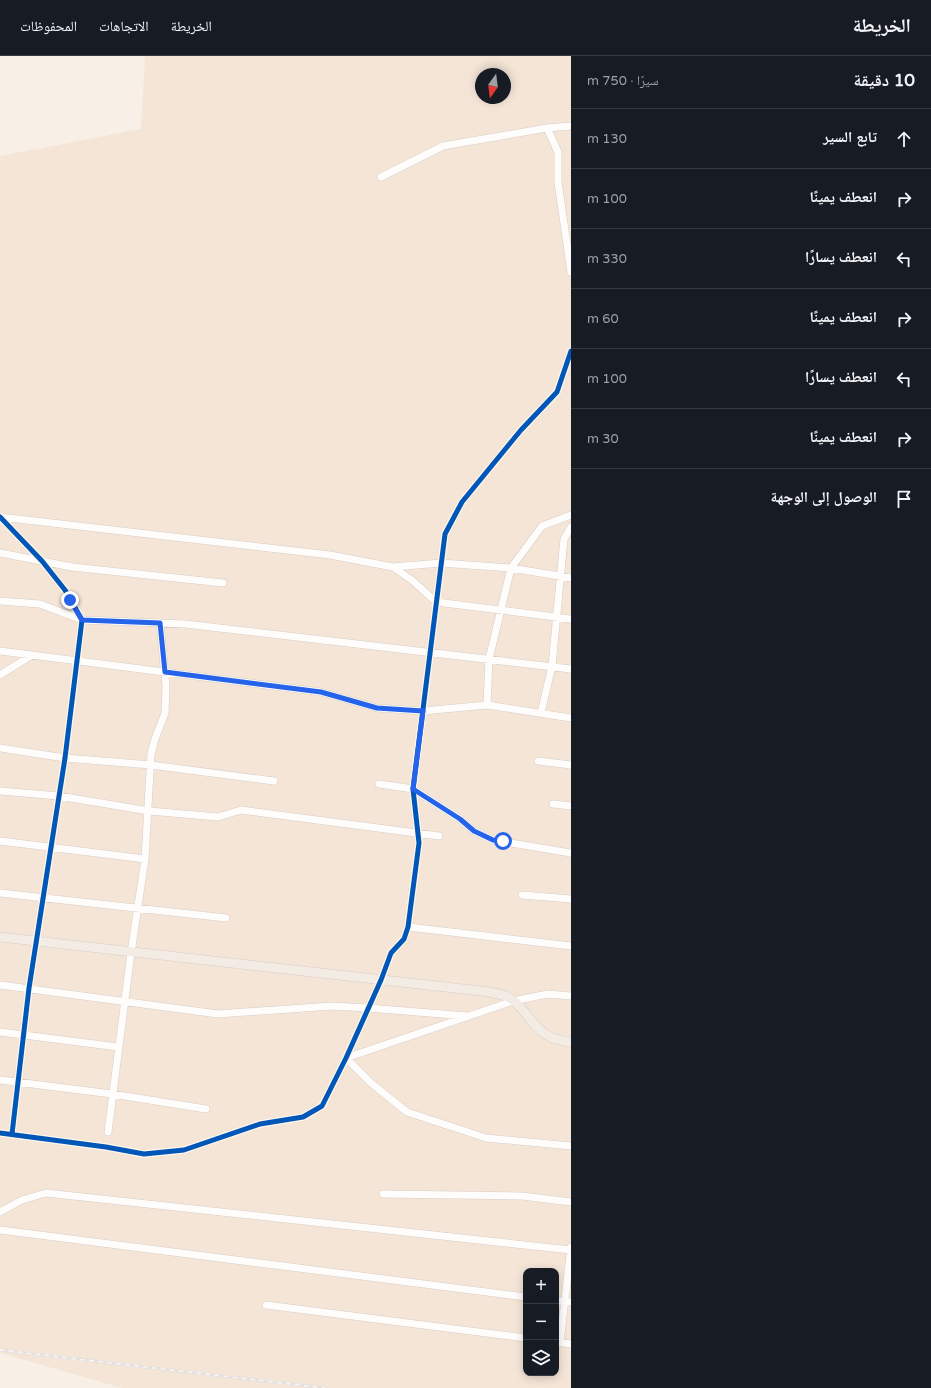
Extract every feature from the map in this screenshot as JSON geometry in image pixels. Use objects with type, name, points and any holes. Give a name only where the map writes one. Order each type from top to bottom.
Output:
[{"type":"main road","points":[[0,937],[131,953],[490,992],[506,996],[513,1001],[545,1035],[553,1039],[571,1042]]},
{"type":"street","points":[[381,177],[443,146],[547,128],[571,126]]},
{"type":"street","points":[[547,128],[558,152],[558,182],[571,272]]},
{"type":"street","points":[[0,1133],[106,1147],[144,1154],[184,1150],[260,1124],[303,1117],[322,1106],[346,1058],[381,980],[391,953],[404,939],[408,927],[419,843],[413,789],[445,534],[462,502],[521,430],[557,392],[571,351]]},
{"type":"street","points":[[487,705],[489,659],[511,568],[542,526],[571,515]]},
{"type":"street","points":[[0,517],[42,561],[64,590],[82,620],[65,758],[29,988],[12,1134]]},
{"type":"street","points":[[0,517],[322,554],[393,567],[441,563],[511,568],[571,578]]},
{"type":"street","points":[[541,713],[552,666],[564,539],[571,528]]},
{"type":"street","points":[[0,553],[72,567],[223,583]]},
{"type":"street","points":[[393,567],[413,581],[436,602],[571,619]]},
{"type":"street","points":[[0,601],[40,604],[82,620],[185,624],[571,669]]},
{"type":"street","points":[[108,1132],[118,1047],[145,858],[149,811],[151,754],[165,713],[166,686],[160,623]]},
{"type":"street","points":[[0,651],[321,692],[377,708],[423,711],[487,705],[571,718]]},
{"type":"street","points":[[0,674],[32,655]]},
{"type":"street","points":[[0,748],[65,758],[151,765],[274,781]]},
{"type":"street","points":[[538,760],[571,765]]},
{"type":"street","points":[[380,784],[413,789],[460,819],[474,831],[493,840],[571,853]]},
{"type":"street","points":[[0,791],[59,796],[149,811],[218,817],[242,810],[439,836]]},
{"type":"street","points":[[553,804],[571,806]]},
{"type":"street","points":[[0,841],[145,858]]},
{"type":"street","points":[[0,893],[226,918]]},
{"type":"street","points":[[522,895],[571,899]]},
{"type":"street","points":[[408,927],[571,946]]},
{"type":"street","points":[[0,984],[218,1014],[332,1006],[467,1016]]},
{"type":"street","points":[[346,1058],[513,1001],[548,994],[571,996]]},
{"type":"street","points":[[0,1032],[118,1047]]},
{"type":"street","points":[[346,1058],[371,1083],[407,1112],[486,1138],[571,1146]]},
{"type":"street","points":[[0,1080],[112,1094],[206,1109]]},
{"type":"street","points":[[0,1212],[22,1200],[46,1193],[571,1249],[568,1302],[558,1340]]},
{"type":"street","points":[[383,1194],[522,1196],[571,1202]]},
{"type":"street","points":[[0,1230],[523,1297]]},
{"type":"street","points":[[266,1305],[523,1338]]},
{"type":"street","points":[[559,1342],[571,1344]]},
{"type":"shaded area","points":[[145,56],[571,56],[571,1388],[122,1388],[0,1353],[0,156],[141,129]]},
{"type":"railway","points":[[0,1350],[325,1388]]},
{"type":"cycle path","points":[[0,1133],[106,1147],[144,1154],[184,1150],[260,1124],[303,1117],[322,1106],[346,1058],[381,980],[391,953],[404,939],[408,927],[419,843],[413,789],[445,534],[462,502],[521,430],[557,392],[571,351]]},
{"type":"cycle path","points":[[0,517],[42,561],[65,590],[82,620],[65,758],[29,988],[12,1134]]},
{"type":"route","points":[[70,600],[82,620],[160,623],[165,672],[321,692],[377,708],[423,711],[413,789],[440,805],[474,831],[493,840],[503,841]]}]
